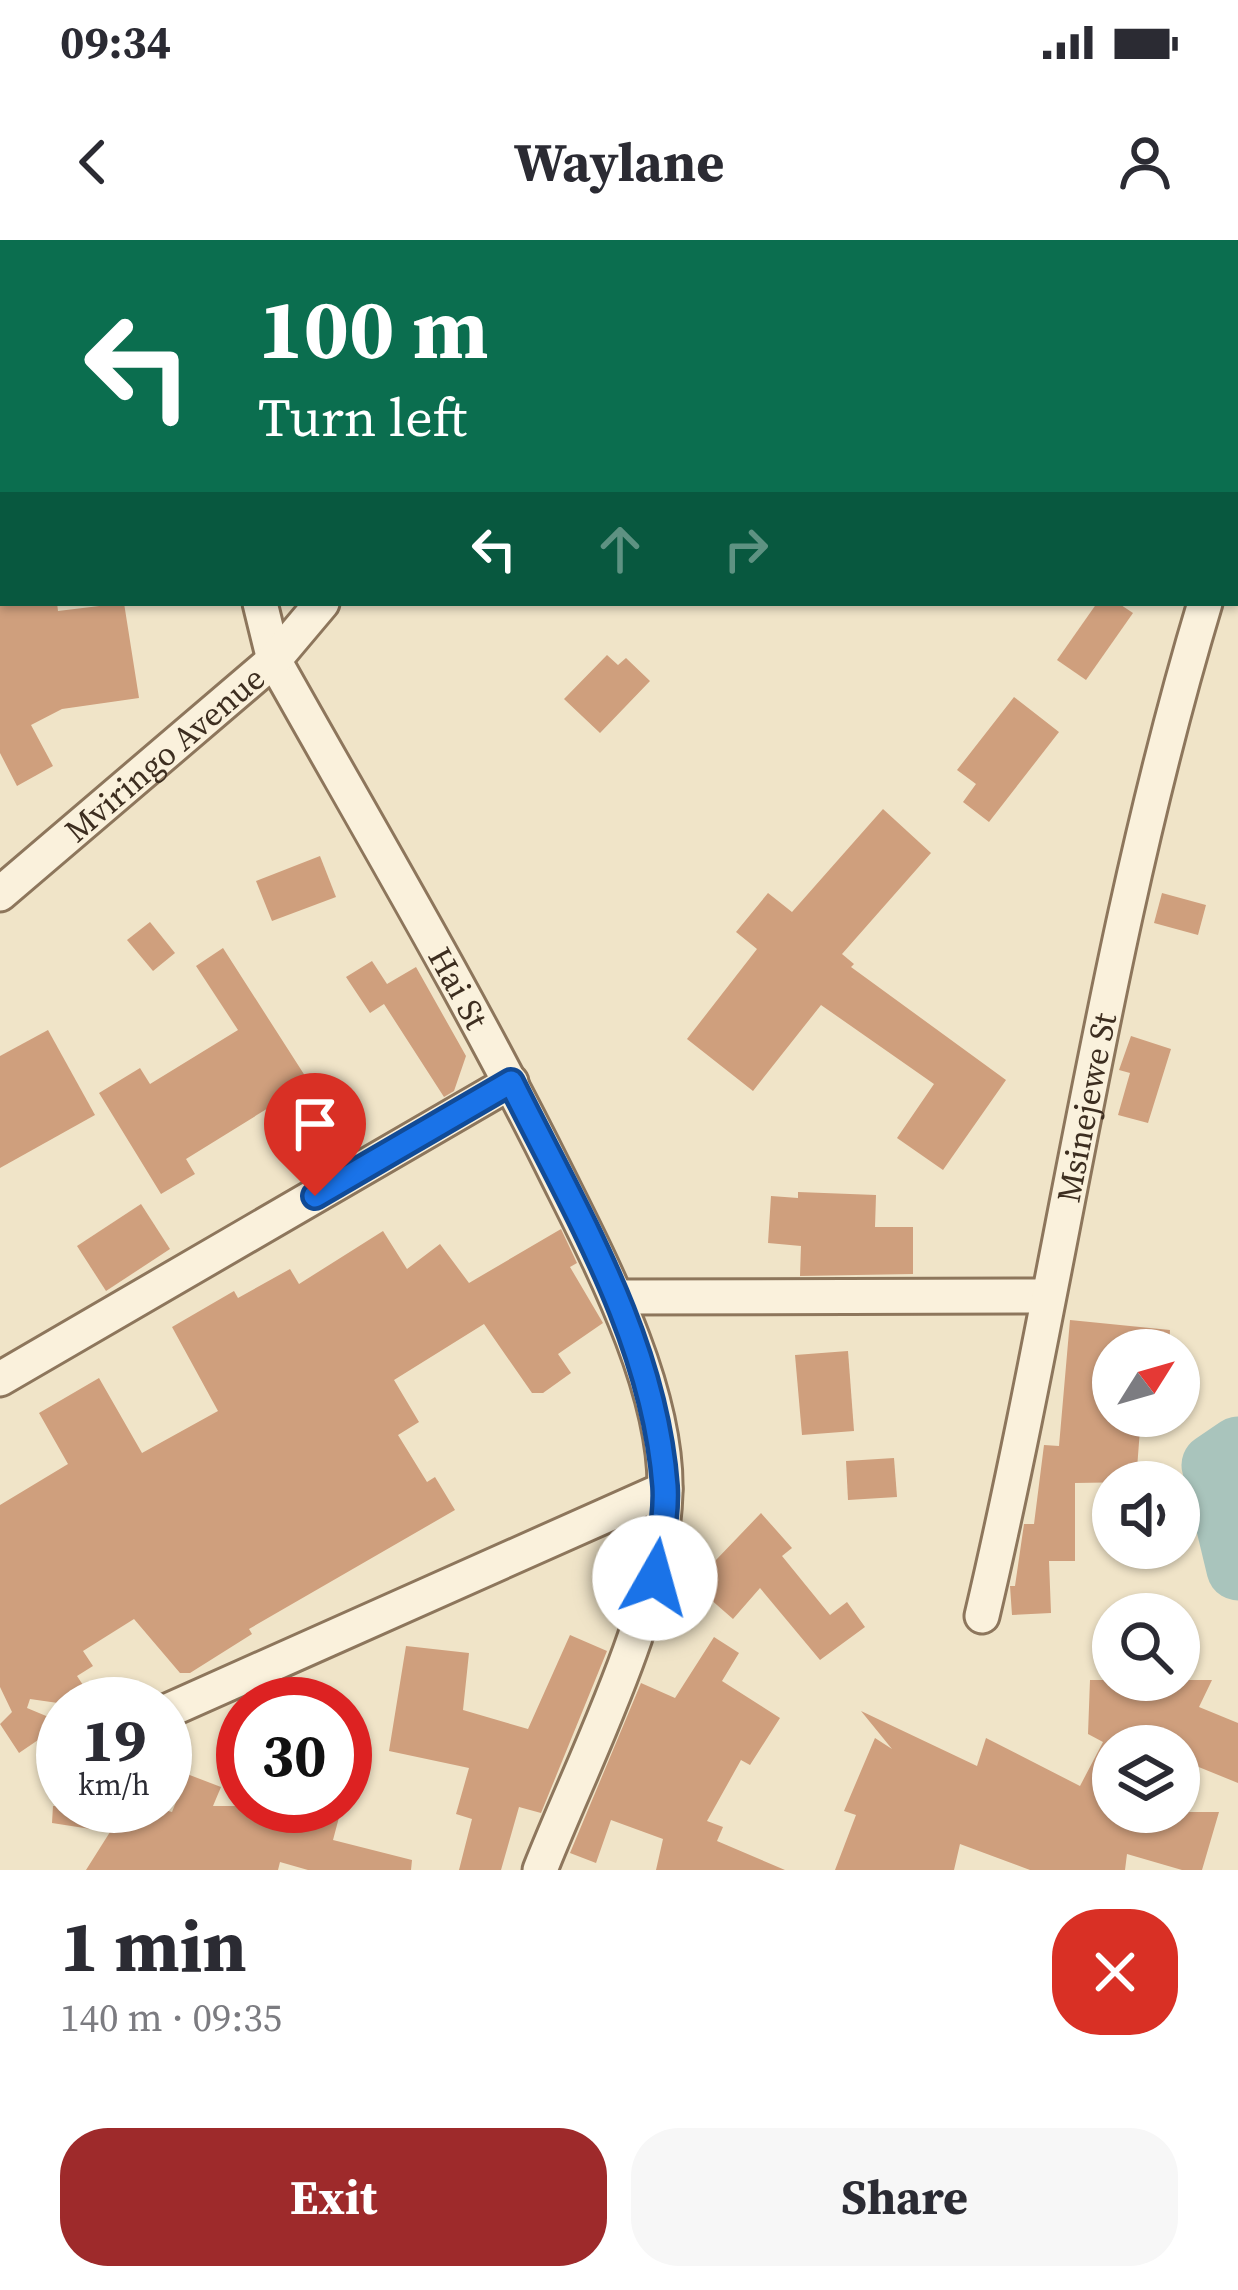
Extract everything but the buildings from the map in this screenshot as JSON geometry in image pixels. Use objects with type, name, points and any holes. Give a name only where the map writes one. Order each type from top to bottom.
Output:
[{"type":"street","points":[[261,606],[274,660]]},
{"type":"street","name":"Mviringo Avenue","points":[[0,894],[274,660],[319,606]]},
{"type":"street","name":"Msinejewe St","points":[[982,1616],[1124,916],[1166,732],[1204,606]]},
{"type":"street","name":"Hai St","points":[[274,660],[511,1082],[617,1297],[647,1382],[665,1489],[655,1578],[540,1870]]},
{"type":"street","points":[[0,1379],[511,1082]]},
{"type":"street","points":[[617,1297],[1048,1296]]},
{"type":"street","points":[[192,1700],[665,1489]]},
{"type":"waterway","points":[[1238,1448],[1213,1465],[1238,1569]]},
{"type":"route","points":[[315,1196],[511,1082],[617,1297],[647,1382],[665,1489],[655,1578]]}]
